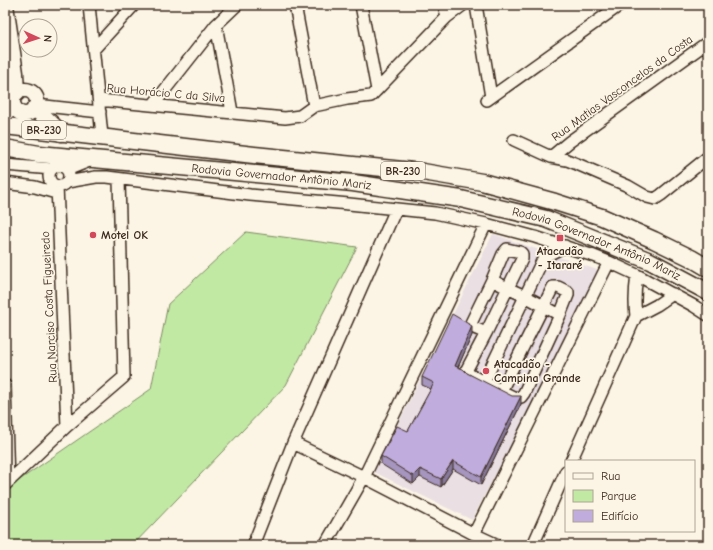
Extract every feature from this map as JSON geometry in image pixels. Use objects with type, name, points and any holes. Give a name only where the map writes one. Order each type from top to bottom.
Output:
[{"type":"highway","points":[[36,106],[61,133]]},
{"type":"highway","name":"Rodovia Governador Antônio Mariz","points":[[5,126],[61,133],[102,136],[254,155],[423,172],[482,182],[555,202],[602,218],[654,240],[708,268]]},
{"type":"highway","name":"Rodovia Governador Antônio Mariz","points":[[5,148],[39,154],[353,183],[461,199],[546,219],[650,261],[708,292]]},
{"type":"main road","points":[[6,5],[16,73],[12,101],[17,112],[24,114],[30,113],[36,106],[37,102],[32,93],[12,101]]},
{"type":"street","points":[[89,5],[102,136]]},
{"type":"street","points":[[94,49],[134,5]]},
{"type":"street","points":[[153,104],[216,25],[236,5]]},
{"type":"street","points":[[295,5],[314,106]]},
{"type":"street","points":[[361,5],[377,90]]},
{"type":"street","points":[[444,5],[447,17]]},
{"type":"street","points":[[377,90],[447,17],[463,5]]},
{"type":"street","points":[[476,5],[489,98],[620,5]]},
{"type":"street","points":[[216,25],[232,112]]},
{"type":"street","name":"Rua Matias Vasconcelos da Costa","points":[[551,157],[569,142],[708,42]]},
{"type":"street","name":"Rua Horácio C da Silva","points":[[99,100],[153,104],[285,118],[300,116],[314,106],[371,96],[377,90]]},
{"type":"street","points":[[36,106],[100,112]]},
{"type":"street","name":"Rua Matias Vasconcelos da Costa","points":[[514,140],[551,157],[567,160],[577,164],[654,199],[708,157]]},
{"type":"street","points":[[5,164],[35,168],[54,182],[64,185],[67,175],[88,161],[96,159]]},
{"type":"street","points":[[54,182],[54,168],[63,167],[67,175]]},
{"type":"street","points":[[67,175],[82,172],[96,177],[250,195],[436,213],[536,237],[594,256],[637,275],[708,315]]},
{"type":"street","points":[[7,484],[67,426],[124,377],[119,179]]},
{"type":"street","points":[[5,183],[34,187],[54,182]]},
{"type":"street","name":"Rua Narciso Costa Figueiredo","points":[[54,182],[67,426]]},
{"type":"street","points":[[253,545],[293,443],[396,209]]},
{"type":"street","points":[[325,545],[364,477],[486,224]]},
{"type":"street","points":[[536,237],[544,257]]},
{"type":"street","points":[[484,382],[544,257],[565,246]]},
{"type":"street","points":[[486,333],[472,327],[471,323],[503,254],[507,249],[520,252],[522,254],[522,259],[486,333],[467,369],[470,375],[515,398],[520,397],[524,393],[560,315],[568,292],[558,287],[553,287],[501,390]]},
{"type":"street","points":[[474,534],[609,262]]},
{"type":"street","points":[[571,460],[636,316],[635,292],[637,275]]},
{"type":"street","points":[[492,280],[560,315]]},
{"type":"street","points":[[636,316],[657,305],[673,294]]},
{"type":"street","points":[[5,385],[7,484]]},
{"type":"street","points":[[293,443],[498,545]]},
{"type":"street","points":[[533,545],[565,474]]},
{"type":"shaded area","name":"Atacadão - Campina Grande","points":[[493,234],[600,271],[472,520],[374,472]]},
{"type":"green space","points":[[246,232],[357,247],[286,385],[133,545],[5,545],[5,490],[151,389],[168,304]]},
{"type":"building","points":[[452,314],[472,326],[455,366],[512,396],[521,396],[481,477],[453,461],[441,479],[420,469],[413,476],[381,456],[397,426],[408,431],[434,383],[422,377]]},
{"type":"place","name":"Motel OK","points":[[93,235]]},
{"type":"place","name":"Atacadão - Itararé","points":[[560,238]]},
{"type":"place","name":"Atacadão - Campina Grande","points":[[486,371]]}]
